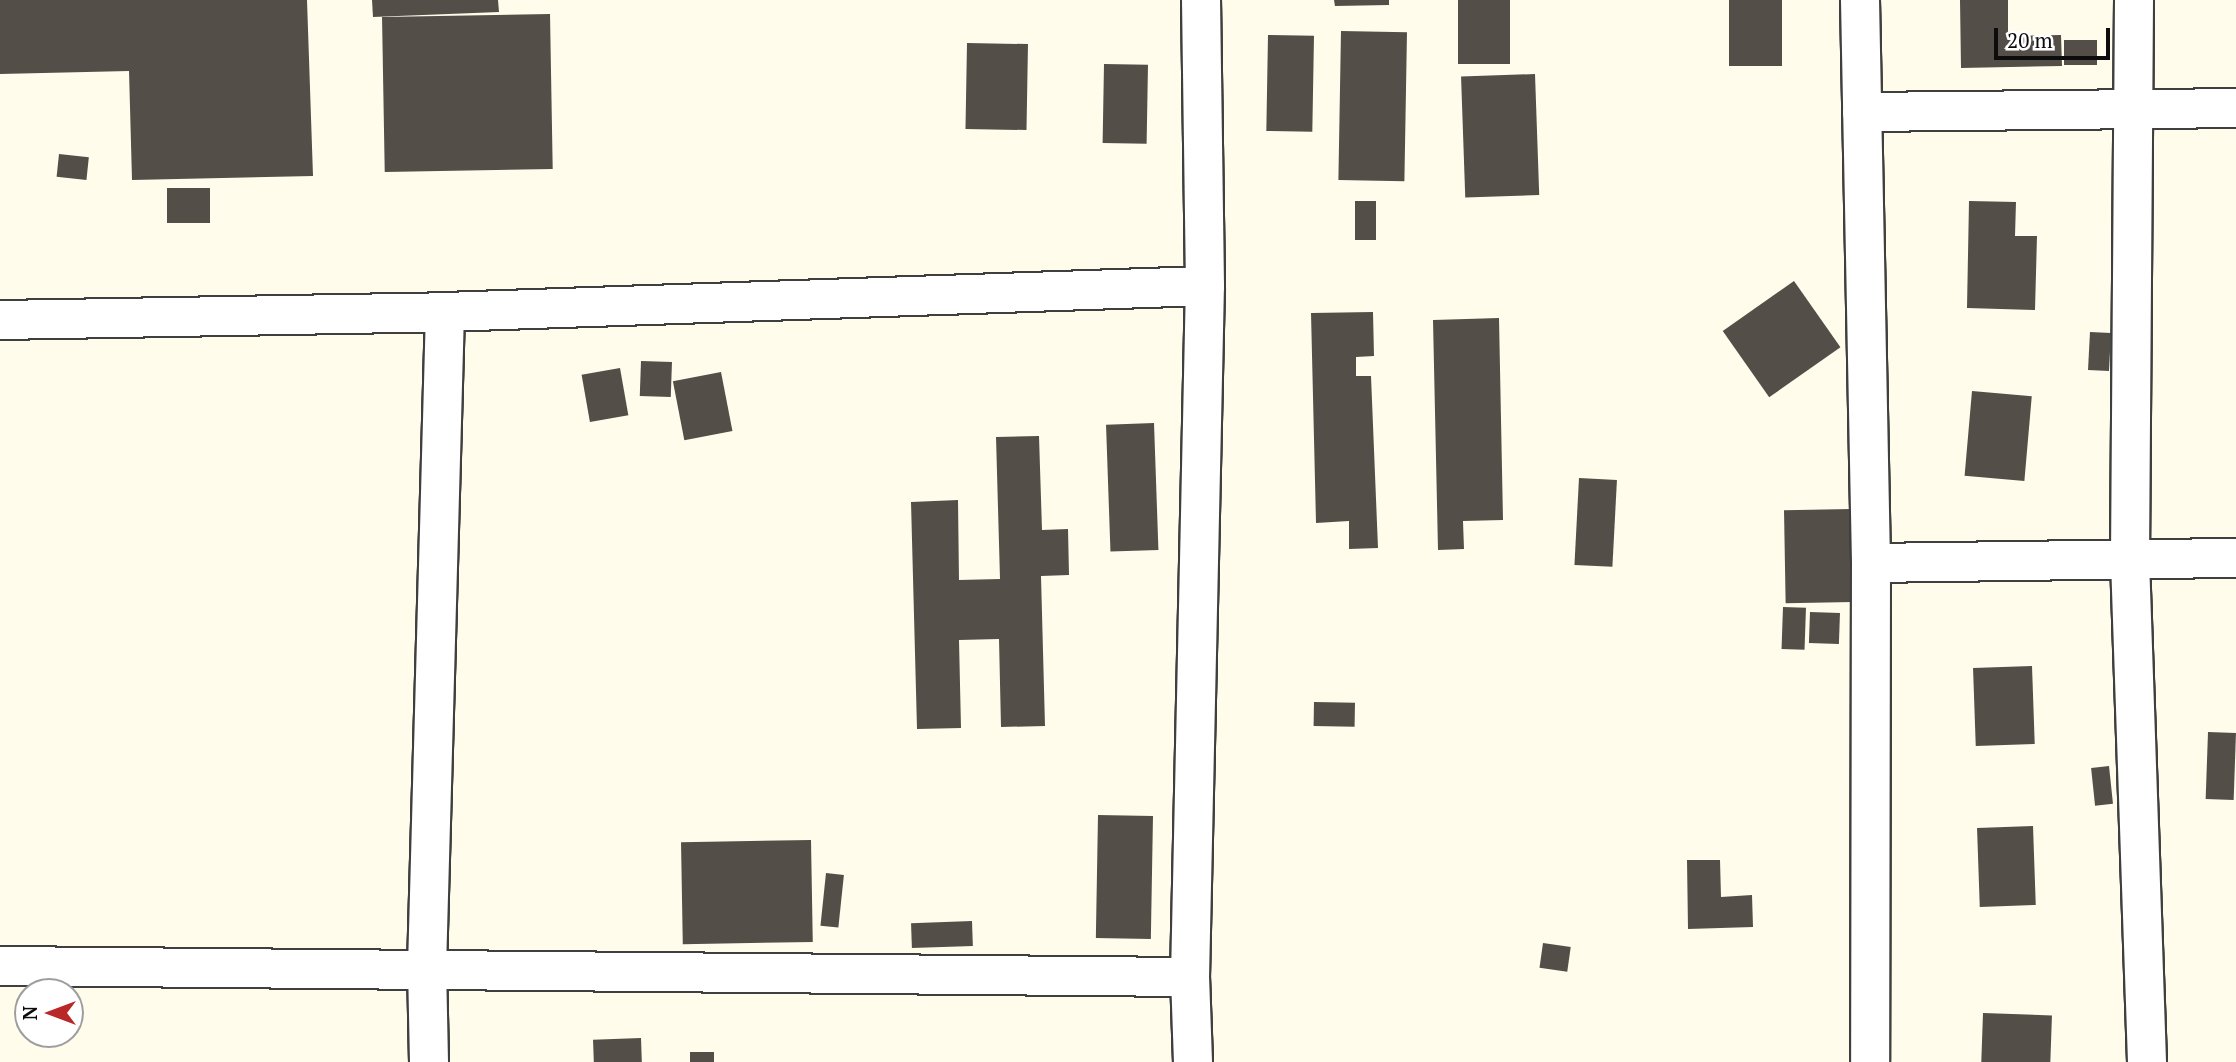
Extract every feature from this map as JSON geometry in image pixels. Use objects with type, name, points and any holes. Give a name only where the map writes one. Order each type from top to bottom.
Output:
[{"type":"street","points":[[1193,1062],[1190,977],[1205,286],[1201,0]]},
{"type":"street","points":[[1860,0],[1871,564],[1870,1062]]},
{"type":"street","points":[[2134,0],[2136,109],[2130,560],[2147,1062]]},
{"type":"street","points":[[1862,112],[2236,108]]},
{"type":"street","points":[[0,320],[445,312],[1205,286]]},
{"type":"street","points":[[429,1062],[427,968],[445,312]]},
{"type":"street","points":[[1871,564],[2236,558]]},
{"type":"street","points":[[0,967],[427,968],[1190,977]]},
{"type":"building","points":[[0,0],[307,0],[313,176],[132,180],[129,71],[0,74]]},
{"type":"building","points":[[372,0],[498,0],[499,12],[373,17]]},
{"type":"building","points":[[1334,0],[1389,0],[1389,5],[1335,6]]},
{"type":"building","points":[[1458,0],[1510,0],[1510,64],[1458,64]]},
{"type":"building","points":[[1729,0],[1782,0],[1782,66],[1729,66]]},
{"type":"building","points":[[1960,0],[2008,0],[2008,36],[2061,35],[2062,66],[1961,68]]},
{"type":"building","points":[[550,14],[553,169],[385,172],[382,17]]},
{"type":"building","points":[[1341,31],[1407,32],[1404,181],[1338,180]]},
{"type":"building","points":[[1268,35],[1314,36],[1312,132],[1266,131]]},
{"type":"building","points":[[2064,40],[2097,40],[2097,65],[2064,65]]},
{"type":"building","points":[[967,43],[1028,44],[1026,130],[965,129]]},
{"type":"building","points":[[1104,64],[1148,65],[1147,144],[1103,143]]},
{"type":"building","points":[[1535,74],[1539,195],[1465,198],[1461,77]]},
{"type":"building","points":[[59,154],[89,157],[86,180],[57,177]]},
{"type":"building","points":[[167,188],[210,188],[210,223],[167,223]]},
{"type":"building","points":[[1355,201],[1376,201],[1376,240],[1355,240]]},
{"type":"building","points":[[1969,201],[2016,202],[2015,236],[2037,236],[2035,310],[1967,308]]},
{"type":"building","points":[[1794,281],[1840,347],[1769,397],[1723,331]]},
{"type":"building","points":[[1373,312],[1374,356],[1356,357],[1356,376],[1371,376],[1378,548],[1349,549],[1349,521],[1316,523],[1311,313]]},
{"type":"building","points":[[1499,318],[1503,520],[1463,521],[1464,549],[1438,550],[1433,320]]},
{"type":"building","points":[[2090,332],[2111,333],[2109,371],[2088,370]]},
{"type":"building","points":[[641,361],[672,362],[671,397],[640,396]]},
{"type":"building","points":[[620,368],[628,415],[590,422],[582,375]]},
{"type":"building","points":[[721,372],[732,431],[684,440],[673,381]]},
{"type":"building","points":[[1972,391],[2032,396],[2024,481],[1965,476]]},
{"type":"building","points":[[1154,423],[1158,550],[1110,552],[1106,425]]},
{"type":"building","points":[[1039,436],[1042,530],[1068,529],[1069,575],[1041,576],[1045,726],[1001,727],[999,639],[959,640],[961,728],[917,729],[911,502],[958,500],[959,580],[1000,579],[996,437]]},
{"type":"building","points":[[1579,478],[1617,480],[1612,567],[1574,565]]},
{"type":"building","points":[[1851,509],[1853,602],[1786,603],[1784,510]]},
{"type":"building","points":[[1783,607],[1806,608],[1805,650],[1782,649]]},
{"type":"building","points":[[1810,612],[1840,613],[1839,644],[1809,643]]},
{"type":"building","points":[[2032,666],[2035,744],[1976,746],[1973,668]]},
{"type":"building","points":[[1314,702],[1355,703],[1355,727],[1314,726]]},
{"type":"building","points":[[2208,732],[2236,733],[2234,800],[2206,799]]},
{"type":"building","points":[[2109,766],[2113,804],[2095,806],[2091,768]]},
{"type":"building","points":[[1098,815],[1153,816],[1151,939],[1096,938]]},
{"type":"building","points":[[2033,826],[2036,905],[1980,907],[1977,828]]},
{"type":"building","points":[[811,840],[813,942],[683,944],[681,842]]},
{"type":"building","points":[[1687,860],[1720,860],[1721,897],[1752,895],[1753,927],[1688,929]]},
{"type":"building","points":[[826,873],[844,875],[838,928],[820,926]]},
{"type":"building","points":[[972,921],[973,946],[912,948],[911,923]]},
{"type":"building","points":[[1543,943],[1571,947],[1567,972],[1540,968]]},
{"type":"building","points":[[1983,1013],[2052,1015],[2050,1062],[1981,1062]]},
{"type":"building","points":[[641,1038],[642,1062],[594,1062],[593,1040]]},
{"type":"building","points":[[690,1052],[714,1052],[714,1062],[690,1062]]}]
